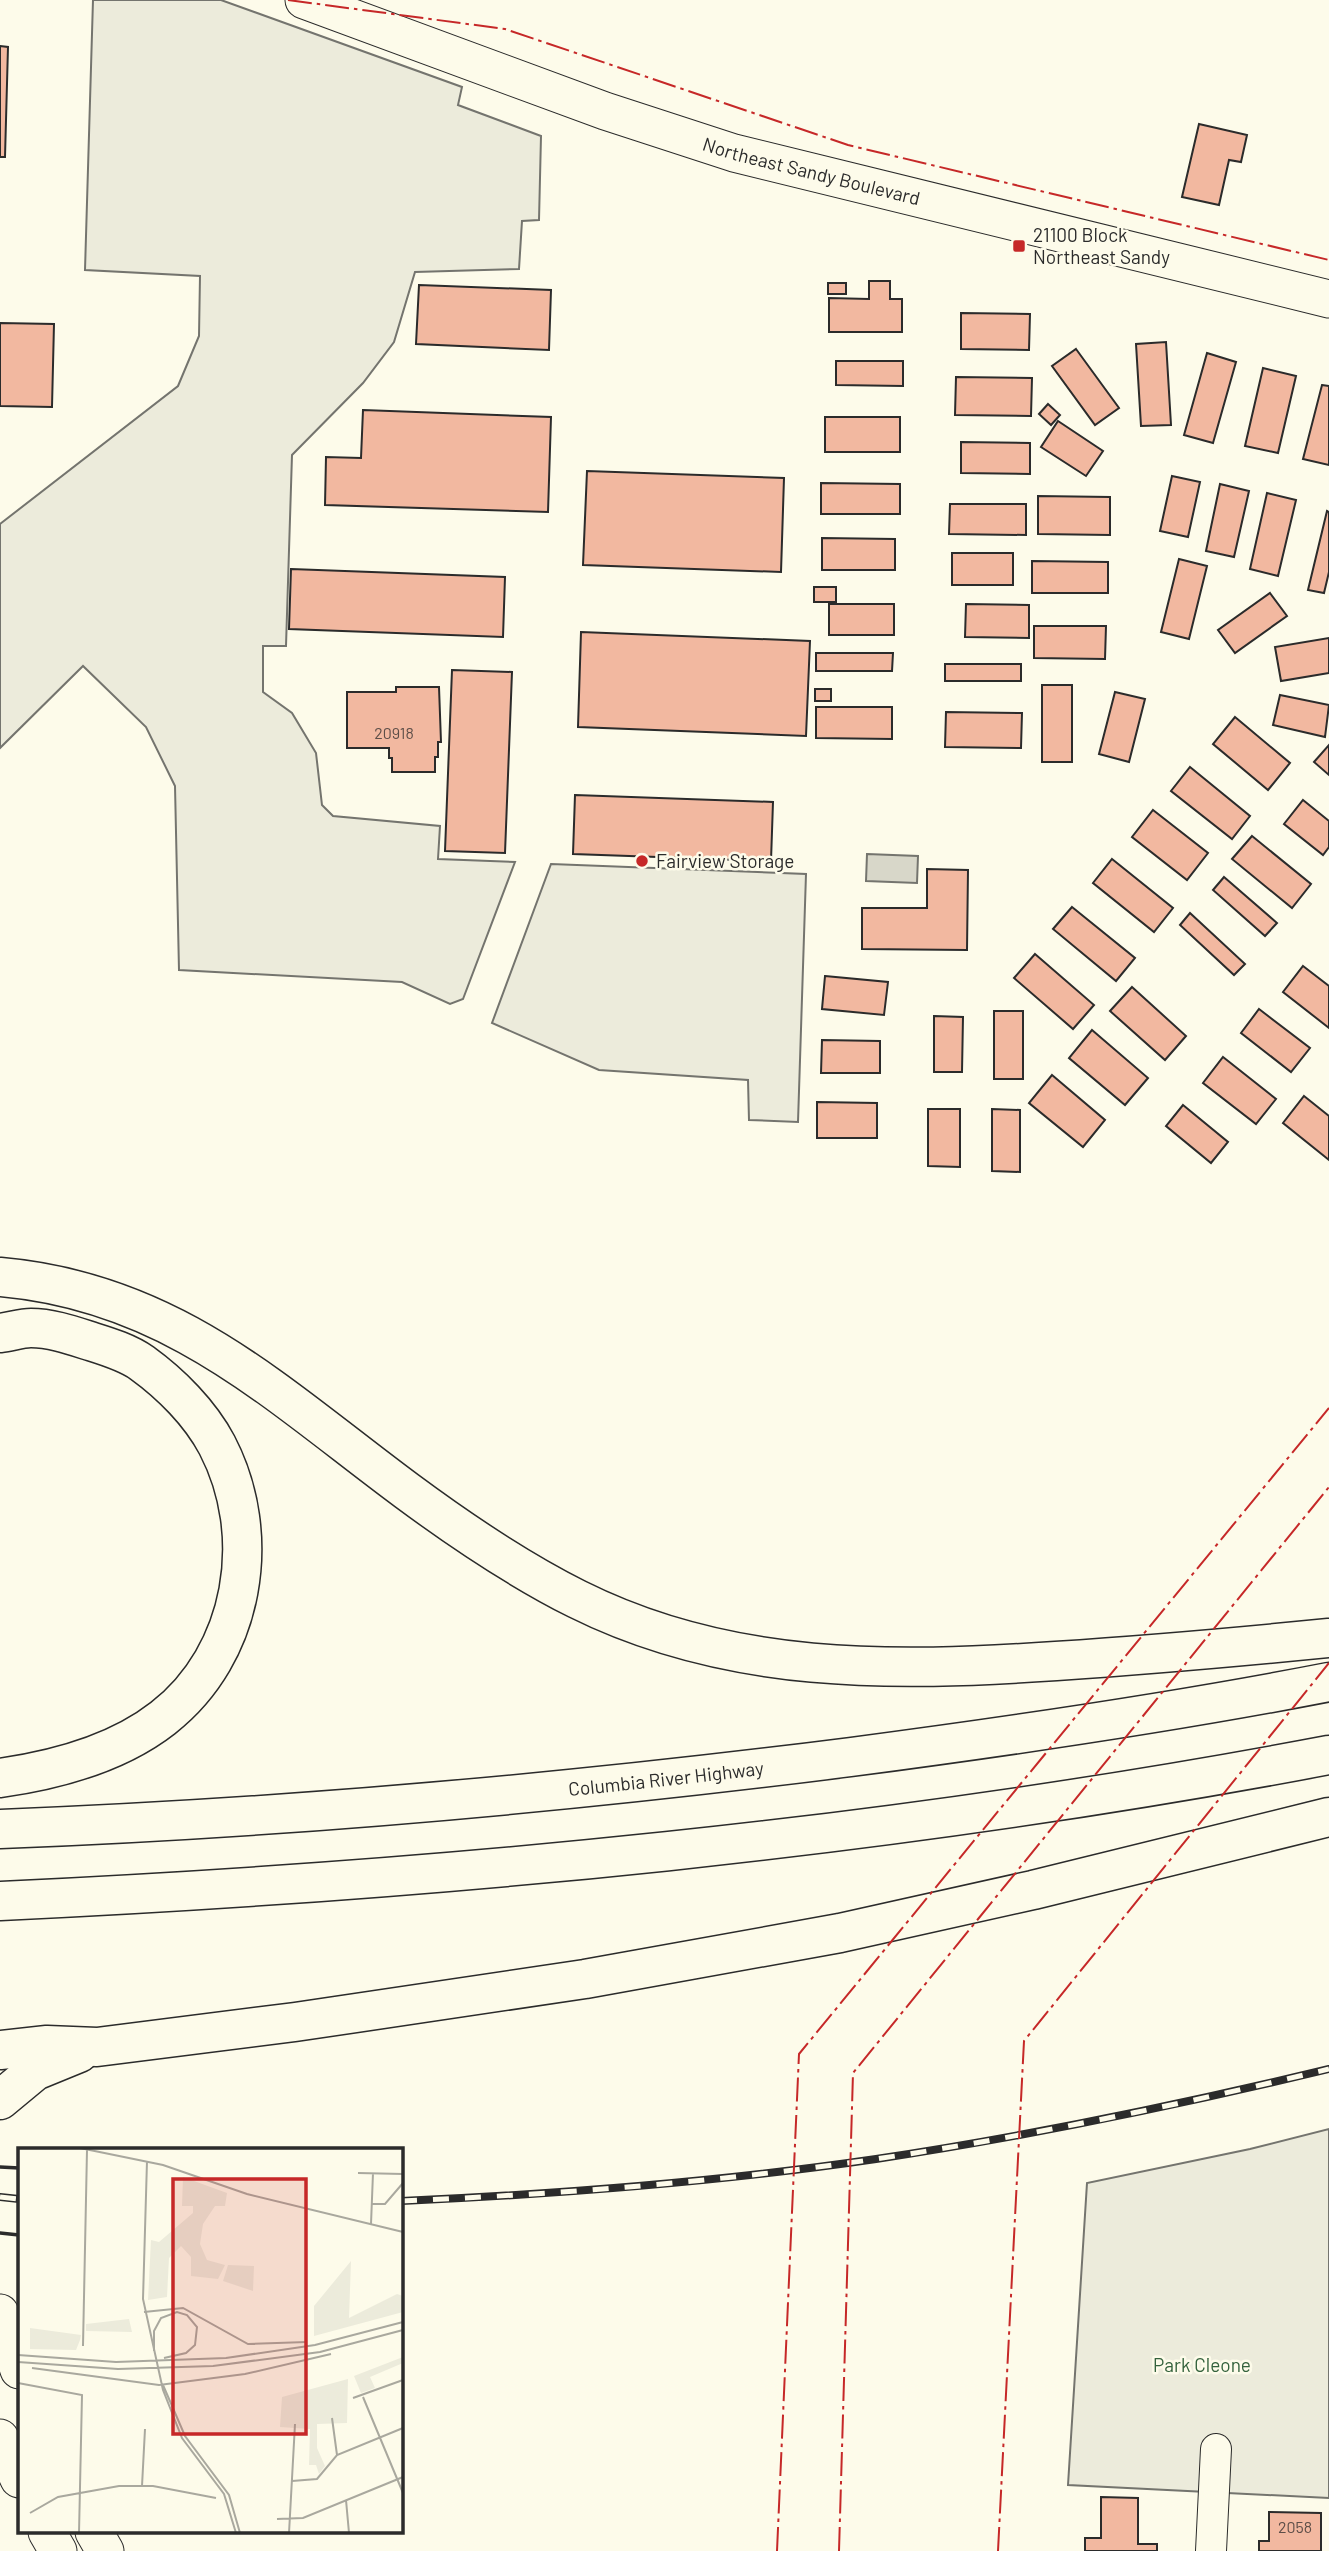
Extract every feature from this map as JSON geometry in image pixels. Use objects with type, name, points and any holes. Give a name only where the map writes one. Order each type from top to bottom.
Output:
[{"type":"highway","points":[[0,1277],[47,1283],[96,1295],[137,1310],[195,1338],[255,1375],[405,1490],[512,1563],[579,1600],[671,1636],[746,1654],[790,1661],[886,1667],[966,1667],[1329,1638]]},
{"type":"highway","points":[[0,1779],[80,1760],[126,1742],[164,1718],[214,1661],[228,1631],[239,1594],[244,1556],[241,1518],[234,1485],[216,1444],[195,1413],[140,1362],[110,1348],[71,1335],[11,1328]]},
{"type":"highway","name":"Columbia River Highway","points":[[0,1829],[294,1813],[528,1793],[744,1770],[1110,1721],[1329,1682]]},
{"type":"highway","points":[[0,1900],[401,1877],[671,1851],[921,1820],[1143,1787],[1329,1755]]},
{"type":"highway","points":[[0,2050],[47,2045],[97,2047],[336,2016],[714,1957],[840,1933],[1033,1890],[1329,1817]]},
{"type":"highway","points":[[0,2100],[35,2071],[97,2047]]},
{"type":"main road","name":"Northeast Sandy Boulevard","points":[[304,0],[605,111],[733,153],[1329,299]]},
{"type":"main road","points":[[0,2313],[18,2367]]},
{"type":"main road","points":[[0,2438],[18,2477]]},
{"type":"main road","points":[[48,2534],[58,2551]]},
{"type":"main road","points":[[95,2534],[105,2551]]},
{"type":"street","points":[[1211,2551],[1216,2449]]},
{"type":"green space","points":[[93,0],[221,0],[462,87],[458,105],[541,136],[539,220],[522,221],[519,269],[415,272],[394,342],[363,383],[292,455],[286,646],[263,646],[263,692],[292,713],[316,753],[322,805],[333,816],[440,826],[438,859],[515,862],[463,999],[450,1004],[402,982],[179,970],[175,786],[146,727],[83,666],[0,748],[0,524],[178,386],[199,336],[200,276],[85,270]]},
{"type":"green space","points":[[551,864],[806,874],[798,1122],[749,1120],[748,1080],[599,1070],[492,1023]]},
{"type":"green space","name":"Park Cleone","points":[[1329,2129],[1329,2498],[1068,2485],[1087,2183],[1250,2149]]},
{"type":"shaded area","points":[[867,854],[918,856],[917,883],[866,881]]},
{"type":"building","points":[[0,46],[8,47],[5,157],[0,157]]},
{"type":"building","points":[[1199,124],[1247,135],[1241,162],[1229,160],[1219,205],[1182,197]]},
{"type":"building","points":[[869,281],[890,281],[890,299],[902,299],[902,332],[829,332],[829,298],[869,299]]},
{"type":"building","points":[[828,283],[846,283],[846,294],[828,294]]},
{"type":"building","points":[[419,285],[551,290],[549,350],[416,344]]},
{"type":"building","points":[[961,313],[1030,314],[1029,350],[961,349]]},
{"type":"building","points":[[0,323],[54,324],[52,407],[0,406]]},
{"type":"building","points":[[1166,342],[1171,425],[1141,426],[1136,344]]},
{"type":"building","points":[[1076,349],[1119,408],[1095,425],[1052,366]]},
{"type":"building","points":[[1207,353],[1236,362],[1213,443],[1184,435]]},
{"type":"building","points":[[836,361],[903,361],[903,386],[836,385]]},
{"type":"building","points":[[1263,368],[1296,376],[1278,453],[1245,446]]},
{"type":"building","points":[[956,377],[1032,378],[1031,416],[955,415]]},
{"type":"building","points":[[1322,385],[1329,386],[1329,465],[1303,459]]},
{"type":"building","points":[[1048,404],[1060,415],[1051,425],[1039,414]]},
{"type":"building","points":[[363,410],[551,417],[548,512],[325,505],[326,457],[361,458]]},
{"type":"building","points":[[825,417],[900,417],[900,452],[825,452]]},
{"type":"building","points":[[1058,421],[1103,451],[1086,476],[1041,447]]},
{"type":"building","points":[[961,442],[1030,443],[1030,474],[961,473]]},
{"type":"building","points":[[587,471],[784,478],[781,572],[583,565]]},
{"type":"building","points":[[1172,476],[1200,482],[1188,537],[1160,531]]},
{"type":"building","points":[[821,483],[900,484],[900,514],[821,514]]},
{"type":"building","points":[[1220,484],[1249,491],[1234,557],[1206,551]]},
{"type":"building","points":[[1267,493],[1296,500],[1278,576],[1250,569]]},
{"type":"building","points":[[1038,496],[1110,497],[1110,535],[1038,534]]},
{"type":"building","points":[[950,504],[1026,504],[1026,535],[949,534]]},
{"type":"building","points":[[1327,511],[1329,572],[1324,593],[1308,590]]},
{"type":"building","points":[[822,538],[895,539],[895,570],[822,570]]},
{"type":"building","points":[[952,553],[1013,553],[1013,585],[952,585]]},
{"type":"building","points":[[1179,559],[1207,566],[1189,639],[1161,632]]},
{"type":"building","points":[[1032,561],[1108,562],[1108,593],[1032,593]]},
{"type":"building","points":[[291,569],[505,577],[503,637],[289,629]]},
{"type":"building","points":[[814,587],[836,587],[836,602],[814,602]]},
{"type":"building","points":[[1270,593],[1287,616],[1235,653],[1218,630]]},
{"type":"building","points":[[829,604],[894,604],[894,635],[829,635]]},
{"type":"building","points":[[966,604],[1029,605],[1029,638],[965,637]]},
{"type":"building","points":[[1034,626],[1106,626],[1105,659],[1034,658]]},
{"type":"building","points":[[581,632],[810,641],[806,736],[578,727]]},
{"type":"building","points":[[1329,638],[1329,673],[1281,681],[1275,647]]},
{"type":"building","points":[[816,653],[893,653],[892,671],[816,671]]},
{"type":"building","points":[[945,664],[1021,664],[1021,681],[945,681]]},
{"type":"building","points":[[452,670],[512,672],[505,853],[445,851]]},
{"type":"building","points":[[1042,685],[1072,685],[1072,762],[1042,762]]},
{"type":"building","points":[[396,687],[439,687],[441,742],[438,742],[438,757],[435,757],[435,772],[392,772],[389,748],[347,748],[347,692],[396,692]]},
{"type":"building","points":[[815,689],[831,689],[831,701],[815,701]]},
{"type":"building","points":[[1115,692],[1145,699],[1129,762],[1099,754]]},
{"type":"building","points":[[1280,695],[1329,705],[1325,737],[1273,725]]},
{"type":"building","points":[[816,707],[892,707],[892,739],[816,738]]},
{"type":"building","points":[[946,712],[1022,713],[1021,748],[945,747]]},
{"type":"building","points":[[1235,717],[1290,763],[1268,790],[1213,744]]},
{"type":"building","points":[[1329,745],[1329,775],[1314,762]]},
{"type":"building","points":[[1190,767],[1250,816],[1232,839],[1171,791]]},
{"type":"building","points":[[575,795],[773,802],[771,861],[573,854]]},
{"type":"building","points":[[1303,800],[1329,821],[1329,847],[1323,855],[1284,824]]},
{"type":"building","points":[[1153,810],[1208,853],[1187,880],[1132,837]]},
{"type":"building","points":[[1252,836],[1311,884],[1292,908],[1232,859]]},
{"type":"building","points":[[1112,859],[1173,908],[1154,932],[1093,883]]},
{"type":"building","points":[[927,869],[968,870],[967,950],[862,949],[862,908],[927,908]]},
{"type":"building","points":[[1224,877],[1277,923],[1265,936],[1213,890]]},
{"type":"building","points":[[1072,907],[1135,958],[1116,981],[1053,929]]},
{"type":"building","points":[[1190,913],[1245,964],[1234,975],[1180,925]]},
{"type":"building","points":[[1035,954],[1094,1005],[1073,1029],[1014,978]]},
{"type":"building","points":[[1303,966],[1329,986],[1329,1028],[1283,992]]},
{"type":"building","points":[[825,976],[888,982],[884,1015],[822,1009]]},
{"type":"building","points":[[1132,987],[1186,1036],[1165,1060],[1110,1011]]},
{"type":"building","points":[[1259,1009],[1310,1048],[1291,1072],[1241,1033]]},
{"type":"building","points":[[994,1011],[1023,1011],[1023,1079],[994,1079]]},
{"type":"building","points":[[934,1016],[963,1017],[962,1072],[934,1072]]},
{"type":"building","points":[[1092,1030],[1148,1078],[1125,1105],[1069,1058]]},
{"type":"building","points":[[822,1040],[880,1041],[880,1073],[821,1073]]},
{"type":"building","points":[[1223,1057],[1276,1099],[1256,1124],[1203,1083]]},
{"type":"building","points":[[1052,1075],[1105,1120],[1083,1147],[1029,1103]]},
{"type":"building","points":[[1304,1096],[1329,1116],[1329,1160],[1283,1123]]},
{"type":"building","points":[[817,1102],[877,1103],[877,1138],[817,1138]]},
{"type":"building","points":[[1183,1105],[1228,1142],[1211,1163],[1166,1126]]},
{"type":"building","points":[[928,1109],[960,1109],[960,1167],[928,1166]]},
{"type":"building","points":[[992,1109],[1020,1110],[1020,1172],[992,1171]]},
{"type":"building","points":[[1101,2497],[1138,2498],[1138,2544],[1157,2544],[1157,2551],[1085,2551],[1085,2538],[1101,2538]]},
{"type":"building","points":[[1269,2512],[1321,2513],[1321,2551],[1259,2551],[1259,2541],[1269,2541]]},
{"type":"railway","points":[[402,2201],[639,2186],[876,2159],[1104,2119],[1329,2069]]},
{"type":"railway","points":[[0,2197],[18,2199]]},
{"type":"wall","points":[[0,2167],[18,2168]]},
{"type":"wall","points":[[0,2233],[18,2235]]},
{"type":"power","points":[[288,0],[505,29],[848,145],[1329,260]]},
{"type":"power","points":[[777,2551],[799,2054],[1329,1408]]},
{"type":"power","points":[[839,2551],[853,2073],[1329,1487]]},
{"type":"power","points":[[998,2551],[1024,2041],[1329,1663]]},
{"type":"place","name":"21100 Block Northeast Sandy","points":[[1019,246]]},
{"type":"place","name":"Fairview Storage","points":[[642,861]]}]
